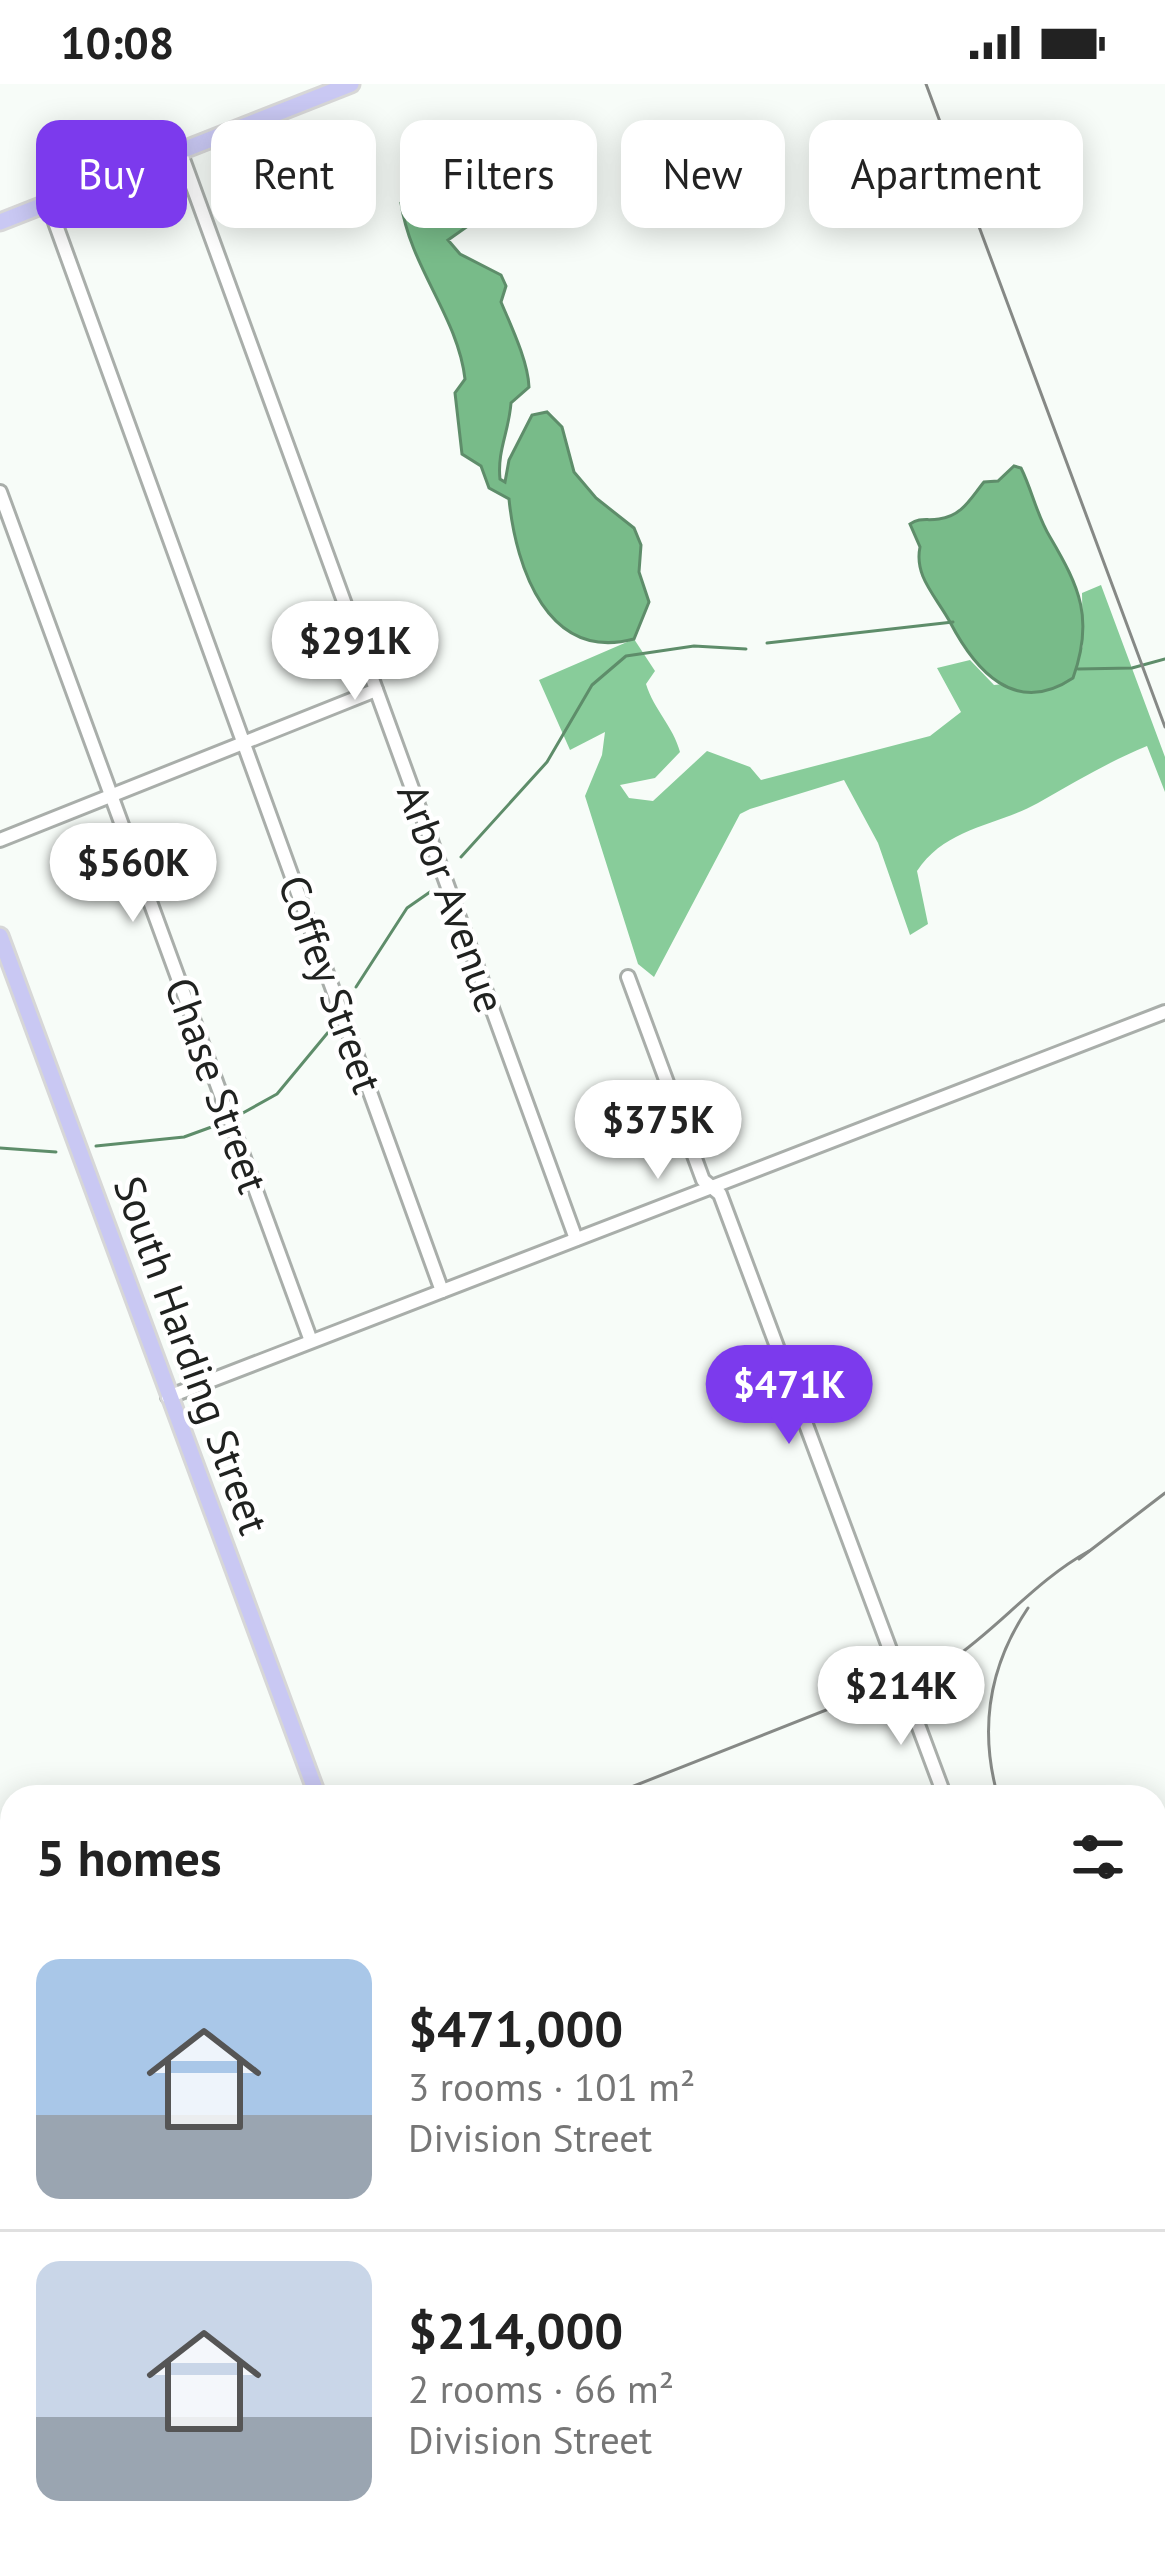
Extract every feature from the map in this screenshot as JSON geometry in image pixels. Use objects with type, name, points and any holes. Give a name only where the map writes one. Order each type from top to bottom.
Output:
[{"type":"main road","points":[[187,148],[351,84]]},
{"type":"main road","points":[[0,222],[36,208]]},
{"type":"main road","name":"South Harding Street","points":[[0,936],[314,1785]]},
{"type":"street","points":[[301,84],[308,101]]},
{"type":"street","name":"Arbor Avenue","points":[[187,170],[576,1239]]},
{"type":"street","name":"Coffey Street","points":[[57,228],[442,1291]]},
{"type":"street","name":"Chase Street","points":[[0,492],[310,1341]]},
{"type":"street","points":[[0,840],[376,690]]},
{"type":"street","points":[[628,977],[703,1180],[715,1186],[940,1785]]},
{"type":"street","points":[[168,1396],[1165,1012]]},
{"type":"shaded area","points":[[407,228],[465,228],[448,240],[460,254],[501,275],[506,286],[501,302],[529,387],[511,403],[500,479],[505,482],[509,460],[532,415],[547,412],[562,427],[574,472],[596,498],[634,528],[641,545],[639,572],[649,602],[634,639],[604,642],[579,637],[542,604],[519,554],[509,499],[489,488],[481,466],[462,454],[455,393],[465,379],[461,356]]},
{"type":"shaded area","points":[[1014,466],[1021,468],[1069,572],[1083,621],[1073,678],[1033,692],[999,683],[960,640],[923,576],[920,547],[910,524],[954,514],[984,482],[998,481]]},
{"type":"shaded area","points":[[1101,585],[1165,757],[1165,792],[1147,746],[1022,811],[957,836],[917,871],[928,924],[910,935],[878,843],[844,780],[750,809],[740,814],[654,977],[638,964],[585,796],[602,755],[605,732],[570,750],[539,680],[634,639],[655,671],[646,684],[680,752],[655,778],[620,785],[629,798],[653,801],[707,751],[750,767],[761,780],[930,736],[961,712],[937,668],[970,660],[994,685],[1073,678],[1083,645],[1082,593]]},
{"type":"waterway","points":[[767,643],[953,622]]},
{"type":"waterway","points":[[461,857],[547,762],[592,685],[626,656],[694,646],[746,649]]},
{"type":"waterway","points":[[1078,669],[1132,668],[1165,659]]},
{"type":"waterway","points":[[356,987],[407,908],[430,892]]},
{"type":"waterway","points":[[241,1114],[277,1094],[330,1030]]},
{"type":"waterway","points":[[96,1146],[184,1137],[217,1125]]},
{"type":"waterway","points":[[0,1148],[56,1152]]},
{"type":"railway","points":[[926,84],[1165,727]]},
{"type":"railway","points":[[1079,1559],[1165,1493]]},
{"type":"railway","points":[[636,1785],[950,1661],[1089,1551]]},
{"type":"railway","points":[[995,1785],[989,1747],[991,1699],[1004,1653],[1028,1608]]}]
